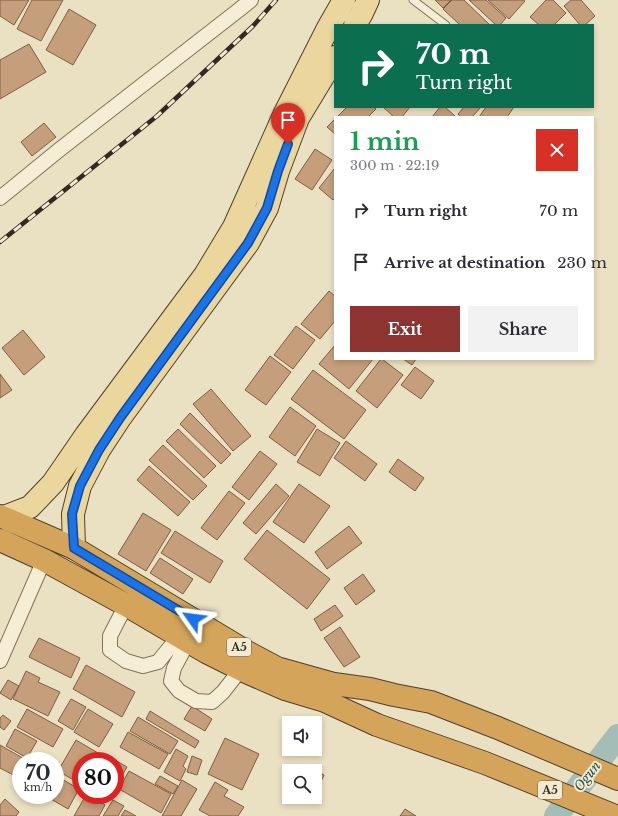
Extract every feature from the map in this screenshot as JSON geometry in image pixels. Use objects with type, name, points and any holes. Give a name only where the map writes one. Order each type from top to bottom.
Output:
[{"type":"highway","name":"A5","points":[[2,516],[74,548],[277,668],[334,684],[370,689],[431,702],[498,728],[618,779]]},
{"type":"highway","name":"A5","points":[[0,540],[44,560],[126,605],[206,652],[285,689],[325,701],[377,724],[485,763],[615,816]]},
{"type":"main road","points":[[2,516],[30,507],[53,483],[86,435],[205,275],[234,227],[285,113],[328,28],[344,0]]},
{"type":"main road","points":[[356,24],[368,0]]},
{"type":"main road","points":[[74,548],[72,514],[80,486],[99,450],[120,418],[248,243],[267,208],[278,171],[298,118],[334,59]]},
{"type":"street","points":[[0,198],[251,0]]},
{"type":"street","points":[[0,661],[44,560]]},
{"type":"street","points":[[126,605],[110,636],[110,650],[126,660],[143,666],[158,662],[184,639]]},
{"type":"street","points":[[184,639],[171,681],[179,691],[196,701],[212,702],[223,692],[241,669]]},
{"type":"lane","points":[[413,0],[445,24]]},
{"type":"building","points":[[0,0],[29,0],[14,25],[0,16]]},
{"type":"building","points":[[32,0],[63,0],[41,41],[17,29]]},
{"type":"building","points":[[435,0],[451,0],[443,8]]},
{"type":"building","points":[[452,0],[464,0],[489,24],[459,24],[443,9]]},
{"type":"building","points":[[469,0],[486,0],[506,18],[501,24],[495,24]]},
{"type":"building","points":[[488,0],[523,0],[525,1],[509,19]]},
{"type":"building","points":[[546,0],[553,0],[566,13],[555,24],[538,24],[530,17]]},
{"type":"building","points":[[571,0],[581,0],[595,16],[586,24],[579,24],[564,6]]},
{"type":"building","points":[[69,9],[96,25],[73,65],[46,50]]},
{"type":"building","points":[[29,44],[46,72],[0,99],[0,60]]},
{"type":"building","points":[[346,108],[376,109],[369,116],[338,116]]},
{"type":"building","points":[[384,108],[409,108],[403,116],[393,116]]},
{"type":"building","points":[[439,108],[446,108],[455,116],[433,116]]},
{"type":"building","points":[[463,108],[480,108],[473,116],[460,116],[458,114]]},
{"type":"building","points":[[485,108],[513,108],[508,116],[480,116]]},
{"type":"building","points":[[334,120],[334,133],[327,127]]},
{"type":"building","points":[[44,123],[56,137],[32,156],[21,142]]},
{"type":"building","points":[[315,149],[332,160],[312,190],[295,179]]},
{"type":"building","points":[[334,169],[334,199],[333,200],[319,188]]},
{"type":"building","points":[[329,291],[334,295],[334,322],[320,339],[301,324]]},
{"type":"building","points":[[296,326],[315,340],[293,369],[274,355]]},
{"type":"building","points":[[23,330],[45,357],[24,375],[2,348]]},
{"type":"building","points":[[334,346],[334,360],[372,360],[349,389],[319,364]]},
{"type":"building","points":[[270,356],[291,372],[266,405],[245,390]]},
{"type":"building","points":[[380,360],[383,360],[403,375],[377,408],[356,391]]},
{"type":"building","points":[[404,360],[415,360],[412,365]]},
{"type":"building","points":[[415,367],[434,381],[421,399],[401,385]]},
{"type":"building","points":[[313,370],[366,410],[344,439],[291,399]]},
{"type":"building","points":[[0,374],[12,390],[0,398]]},
{"type":"building","points":[[211,389],[251,436],[233,451],[193,404]]},
{"type":"building","points":[[290,407],[316,426],[295,456],[269,437]]},
{"type":"building","points":[[190,413],[231,454],[221,464],[180,424]]},
{"type":"building","points":[[178,429],[216,466],[204,478],[166,441]]},
{"type":"building","points":[[317,429],[340,443],[320,476],[297,462]]},
{"type":"building","points":[[346,441],[377,464],[365,481],[334,458]]},
{"type":"building","points":[[163,445],[207,486],[193,500],[149,460]]},
{"type":"building","points":[[260,451],[277,464],[249,500],[232,487]]},
{"type":"building","points":[[398,459],[424,478],[415,491],[389,472]]},
{"type":"building","points":[[149,466],[190,502],[178,516],[137,480]]},
{"type":"building","points":[[276,484],[289,496],[256,534],[243,523]]},
{"type":"building","points":[[299,484],[330,506],[304,543],[273,522]]},
{"type":"building","points":[[229,491],[245,503],[217,540],[201,528]]},
{"type":"building","points":[[143,513],[171,530],[146,571],[118,554]]},
{"type":"building","points":[[349,526],[362,543],[327,569],[315,552]]},
{"type":"building","points":[[267,530],[330,579],[307,609],[244,559]]},
{"type":"building","points":[[175,531],[223,561],[210,583],[161,553]]},
{"type":"building","points":[[160,558],[193,579],[183,594],[150,573]]},
{"type":"building","points":[[363,574],[375,591],[356,605],[344,588]]},
{"type":"building","points":[[335,605],[343,616],[321,631],[314,619]]},
{"type":"building","points":[[340,627],[360,657],[344,667],[324,638]]},
{"type":"building","points":[[39,638],[80,658],[71,678],[29,657]]},
{"type":"building","points":[[86,665],[135,692],[122,717],[73,689]]},
{"type":"building","points":[[26,671],[40,678],[38,682],[60,692],[48,716],[13,699]]},
{"type":"building","points":[[8,680],[19,686],[11,700],[0,693]]},
{"type":"building","points":[[71,699],[86,707],[73,730],[58,721]]},
{"type":"building","points":[[192,706],[212,719],[205,731],[184,719]]},
{"type":"building","points":[[27,709],[63,729],[53,747],[17,727]]},
{"type":"building","points":[[88,709],[113,724],[99,747],[74,732]]},
{"type":"building","points":[[150,711],[199,741],[195,748],[146,719]]},
{"type":"building","points":[[3,715],[11,721],[4,730],[0,727],[0,718]]},
{"type":"building","points":[[138,717],[178,741],[170,754],[130,731]]},
{"type":"building","points":[[15,729],[37,741],[31,752],[16,752],[6,746]]},
{"type":"building","points":[[128,732],[168,754],[159,769],[120,747]]},
{"type":"building","points":[[225,738],[259,754],[242,790],[208,774]]},
{"type":"building","points":[[76,740],[96,752],[72,752],[72,779],[64,774],[64,761]]},
{"type":"building","points":[[0,745],[12,752],[12,774],[0,768]]},
{"type":"building","points":[[176,749],[188,756],[183,766],[186,769],[180,781],[164,772]]},
{"type":"building","points":[[192,756],[202,760],[197,775],[187,772]]},
{"type":"building","points":[[124,765],[127,767],[124,772]]},
{"type":"building","points":[[129,771],[171,794],[161,813],[124,792],[124,780]]},
{"type":"building","points":[[160,776],[178,786],[173,794],[155,784]]},
{"type":"building","points":[[64,780],[72,785],[72,802],[68,809],[59,804],[64,804]]},
{"type":"building","points":[[182,780],[197,789],[181,816],[162,816]]},
{"type":"building","points":[[215,782],[228,790],[224,796],[244,807],[238,816],[210,816],[199,810]]},
{"type":"building","points":[[5,799],[19,812],[16,816],[0,816],[0,805]]},
{"type":"building","points":[[81,804],[105,805],[99,816],[74,816]]},
{"type":"building","points":[[110,804],[120,804],[124,806],[118,816],[103,816]]},
{"type":"building","points":[[405,809],[416,816],[400,816]]},
{"type":"building","points":[[125,810],[136,816],[121,816]]},
{"type":"waterway","name":"Ogun","points":[[556,816],[618,736]]},
{"type":"railway","points":[[0,242],[157,116],[253,26],[276,0]]},
{"type":"route","points":[[193,619],[74,548],[72,514],[80,486],[99,450],[120,418],[248,243],[267,208],[288,144]]}]
